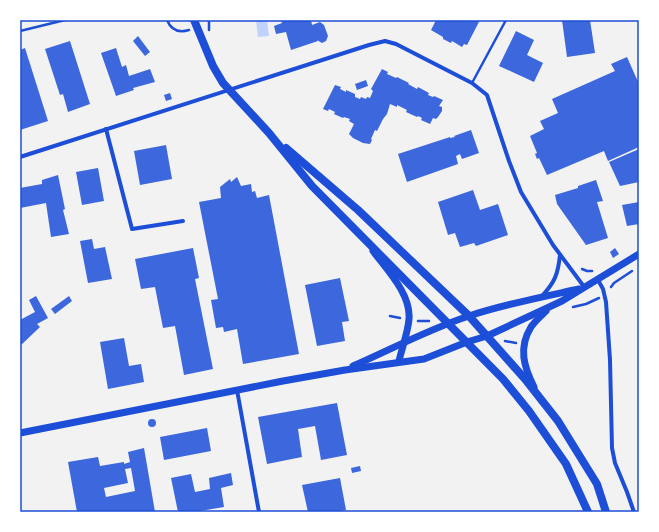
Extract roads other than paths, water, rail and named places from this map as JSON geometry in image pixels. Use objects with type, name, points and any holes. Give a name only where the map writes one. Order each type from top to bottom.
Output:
[{"type":"main road","points":[[194,20],[213,66],[223,83],[269,133],[312,186],[504,379],[529,410],[566,464],[588,512]]},
{"type":"main road","points":[[269,133],[358,210],[469,316],[487,336],[538,394],[558,421],[597,484],[606,512]]},
{"type":"street","points":[[20,157],[369,44],[386,41],[396,44],[472,83],[487,95],[521,192],[560,254],[585,288]]},
{"type":"street","points":[[106,129],[132,229],[183,221]]},
{"type":"street","points":[[361,235],[399,287],[408,306],[409,320],[399,361]]},
{"type":"street","points":[[541,297],[556,279],[560,254]]},
{"type":"street","points":[[20,433],[345,370],[399,361],[424,359],[467,342],[487,336],[549,307],[585,288],[639,254]]},
{"type":"street","points":[[598,280],[606,302],[610,360],[612,448],[615,463],[634,512]]},
{"type":"street","points":[[345,370],[449,323],[469,316],[506,305],[585,288]]},
{"type":"street","points":[[538,394],[525,369],[523,356],[525,340],[531,327],[549,307]]},
{"type":"street","points":[[237,390],[259,512]]},
{"type":"lane","points":[[472,83],[506,20]]},
{"type":"water","points":[[256,20],[267,20],[269,36],[258,37]]}]
